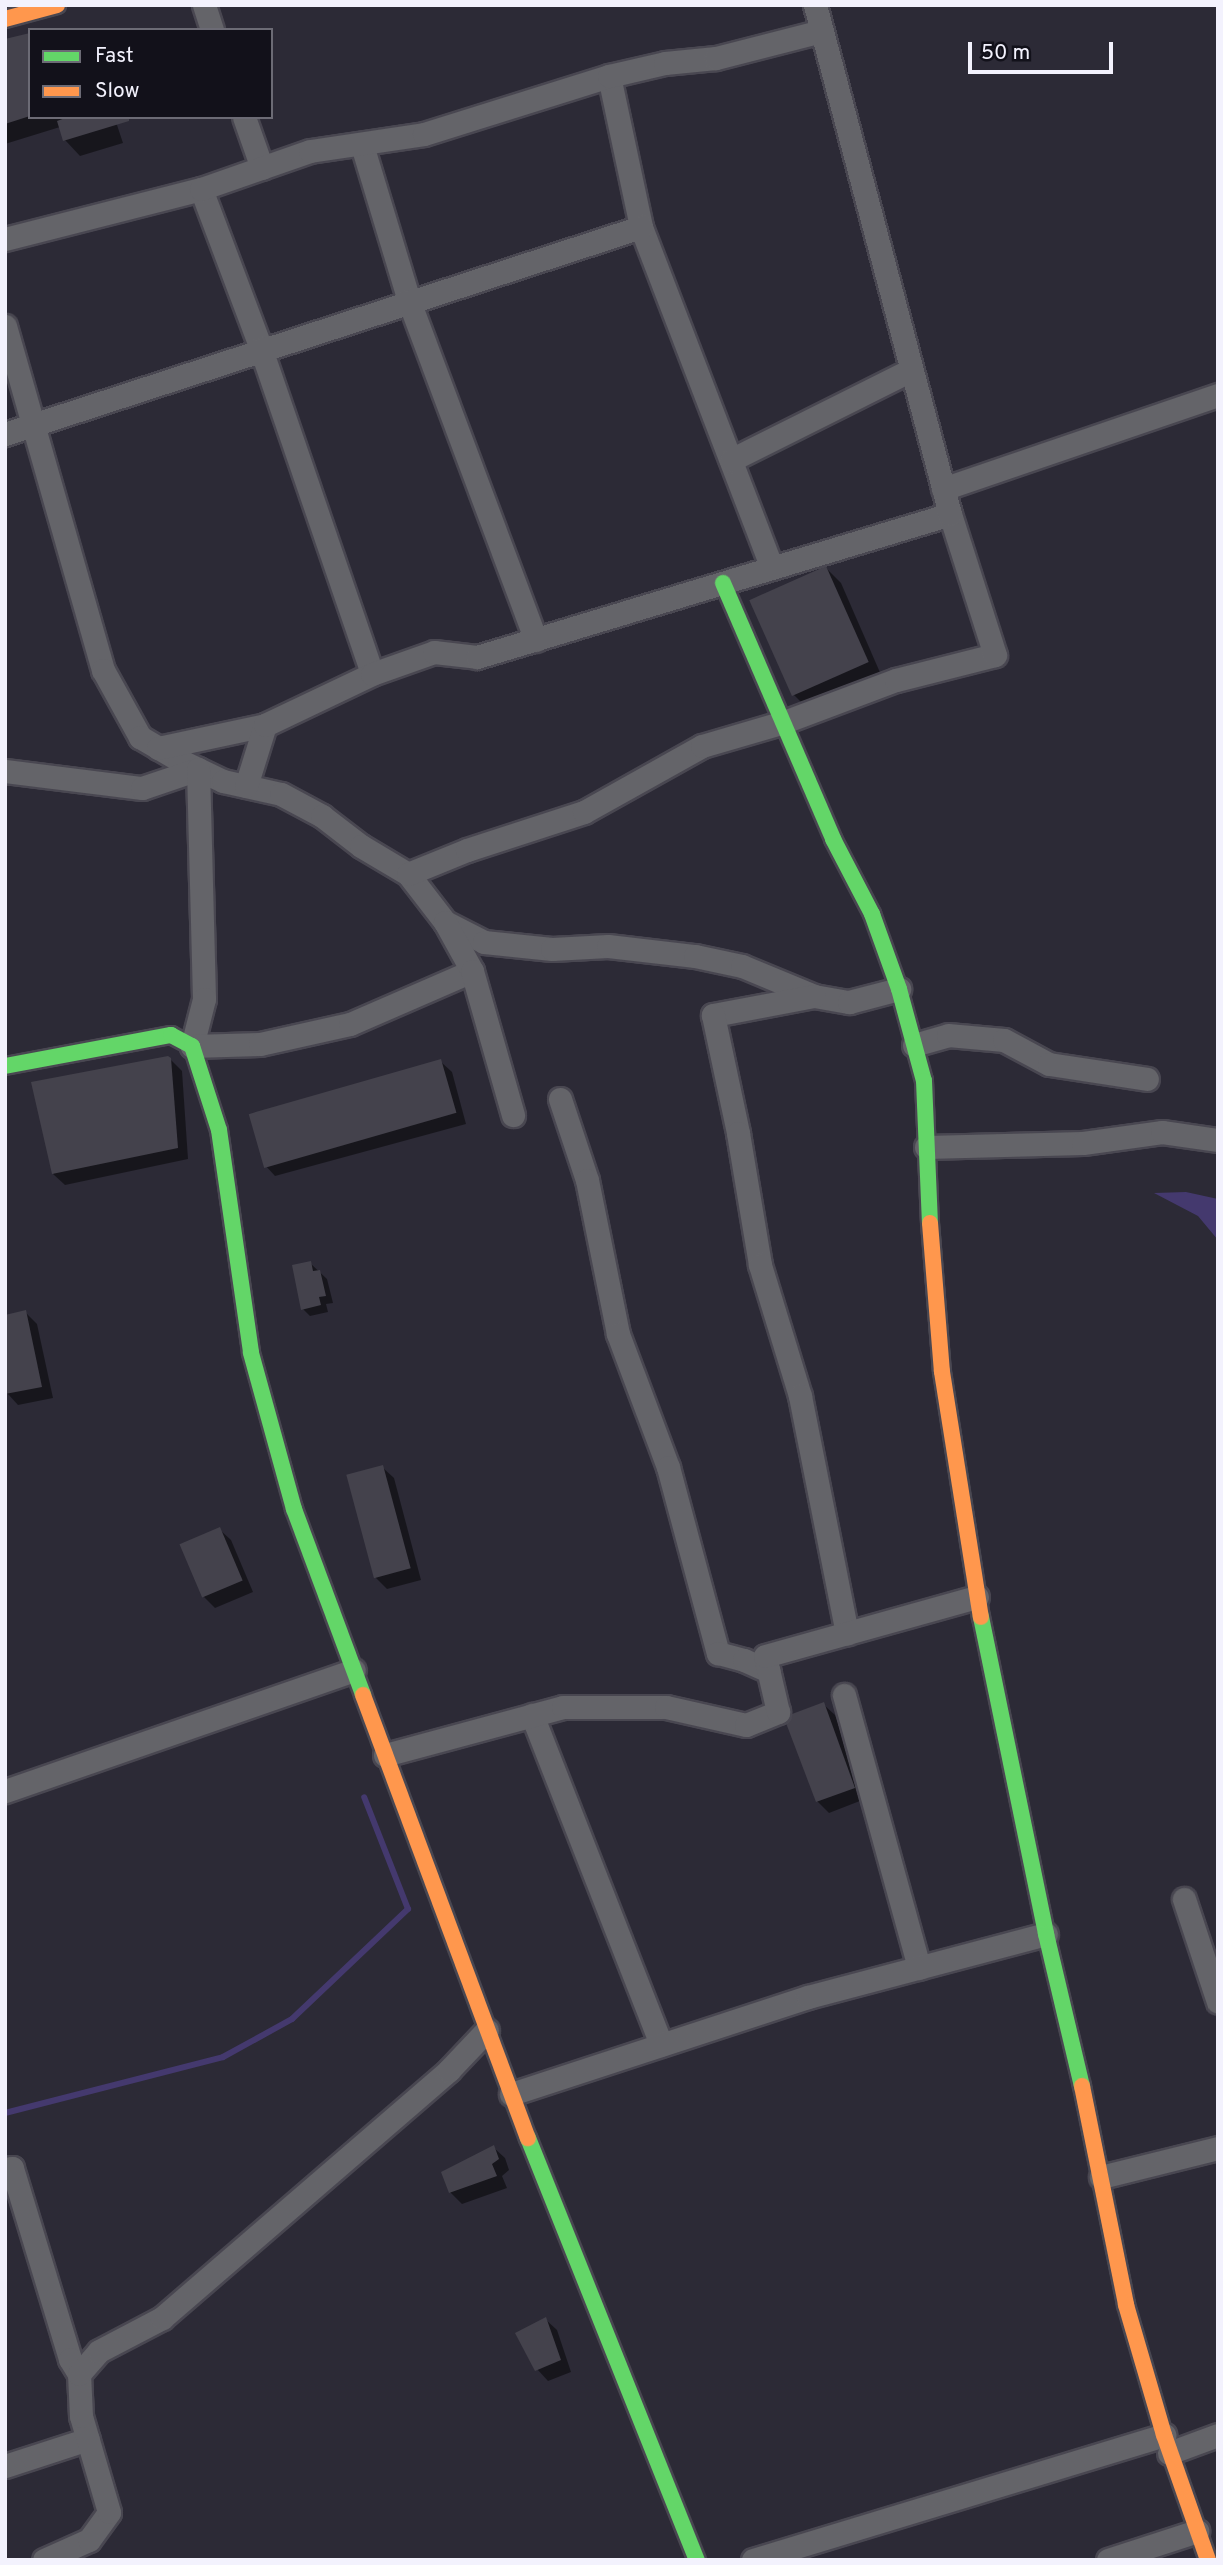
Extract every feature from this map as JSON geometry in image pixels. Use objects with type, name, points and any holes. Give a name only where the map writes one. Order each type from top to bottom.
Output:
[{"type":"street","points":[[5,19],[57,5]]},
{"type":"street","points":[[204,5],[211,28]]},
{"type":"street","points":[[408,874],[467,850],[584,812],[702,746],[784,722],[897,680],[995,655],[943,489],[815,5]]},
{"type":"street","points":[[5,239],[201,189],[310,151],[424,134],[609,76],[665,63],[716,58],[821,31]]},
{"type":"street","points":[[609,76],[641,227],[772,568]]},
{"type":"street","points":[[245,119],[262,168]]},
{"type":"street","points":[[362,145],[409,301],[536,640]]},
{"type":"street","points":[[201,189],[261,349],[372,674]]},
{"type":"street","points":[[5,434],[34,427],[261,349],[641,227]]},
{"type":"street","points":[[5,326],[103,670],[141,737],[223,781],[281,794],[322,816],[361,846],[408,874],[445,922],[472,971],[513,1115]]},
{"type":"street","points":[[731,460],[911,370]]},
{"type":"street","points":[[943,489],[1218,395]]},
{"type":"street","points":[[158,748],[265,724],[372,674],[433,652],[477,657],[950,514]]},
{"type":"street","points":[[723,583],[833,839],[872,914],[899,989],[924,1081],[942,1372],[977,1597],[1126,2305],[1167,2444],[1208,2560]]},
{"type":"street","points":[[246,786],[265,724]]},
{"type":"street","points":[[5,771],[142,788],[198,769]]},
{"type":"street","points":[[198,769],[204,999],[192,1046],[219,1130],[251,1353],[294,1509],[511,2094],[697,2560]]},
{"type":"street","points":[[445,922],[484,942],[552,948],[608,946],[695,956],[742,966],[814,996],[849,1002],[899,989]]},
{"type":"street","points":[[5,1066],[171,1035],[192,1046],[260,1044],[350,1024],[472,971]]},
{"type":"street","points":[[814,996],[713,1015],[738,1133],[760,1265],[800,1396],[847,1633]]},
{"type":"street","points":[[914,1045],[948,1035],[1004,1040],[1049,1064],[1147,1079]]},
{"type":"street","points":[[560,1099],[587,1180],[618,1334],[668,1467],[718,1653],[744,1660],[768,1671]]},
{"type":"street","points":[[926,1147],[1083,1143],[1162,1132],[1218,1140]]},
{"type":"street","points":[[385,1755],[564,1707],[666,1707],[746,1725],[778,1712],[765,1656],[977,1597]]},
{"type":"street","points":[[5,1791],[354,1670]]},
{"type":"street","points":[[844,1695],[919,1968]]},
{"type":"street","points":[[532,1716],[661,2045]]},
{"type":"street","points":[[1184,1899],[1218,2002]]},
{"type":"street","points":[[511,2094],[807,1997],[1046,1934]]},
{"type":"street","points":[[79,2374],[99,2351],[162,2318],[449,2070],[487,2030]]},
{"type":"street","points":[[1101,2177],[1218,2148]]},
{"type":"street","points":[[5,2169],[12,2168],[70,2359],[79,2374],[81,2416],[109,2512],[89,2540],[55,2558]]},
{"type":"street","points":[[753,2560],[1167,2444],[1218,2435]]},
{"type":"street","points":[[5,2466],[88,2439]]},
{"type":"street","points":[[1108,2560],[1197,2530]]},
{"type":"shaded area","points":[[1186,1192],[1218,1199],[1218,1240],[1198,1216],[1154,1193]]},
{"type":"building","points":[[28,33],[28,117],[5,124],[5,39]]},
{"type":"building","points":[[62,119],[129,119],[63,141],[57,121]]},
{"type":"building","points":[[826,566],[869,662],[792,696],[749,600]]},
{"type":"building","points":[[168,1056],[171,1058],[178,1148],[52,1174],[31,1082]]},
{"type":"building","points":[[441,1059],[456,1113],[264,1168],[249,1114]]},
{"type":"building","points":[[311,1261],[313,1271],[320,1270],[326,1296],[319,1297],[321,1305],[301,1310],[292,1265]]},
{"type":"building","points":[[26,1310],[42,1387],[5,1394],[5,1315]]},
{"type":"building","points":[[383,1465],[411,1568],[374,1578],[346,1475]]},
{"type":"building","points":[[220,1527],[243,1580],[202,1598],[179,1544]]},
{"type":"building","points":[[824,1702],[855,1788],[816,1802],[786,1723],[792,1714]]},
{"type":"building","points":[[494,2145],[499,2159],[492,2164],[497,2176],[449,2193],[441,2172]]},
{"type":"building","points":[[546,2317],[561,2360],[535,2371],[515,2333]]},
{"type":"waterway","points":[[5,2113],[223,2057],[292,2019],[408,1909],[364,1797]]},
{"type":"traffic: fast","points":[[723,583],[833,839],[872,914],[899,989],[924,1081],[930,1223]]},
{"type":"traffic: fast","points":[[5,1066],[171,1035],[192,1046],[219,1130],[251,1353],[294,1509],[363,1695]]},
{"type":"traffic: fast","points":[[981,1617],[1046,1934],[1082,2086]]},
{"type":"traffic: fast","points":[[528,2138],[697,2560]]},
{"type":"traffic: slow","points":[[5,19],[57,5]]},
{"type":"traffic: slow","points":[[930,1223],[942,1372],[981,1617]]},
{"type":"traffic: slow","points":[[363,1695],[528,2138]]},
{"type":"traffic: slow","points":[[1082,2086],[1126,2305],[1164,2435],[1208,2560]]}]
